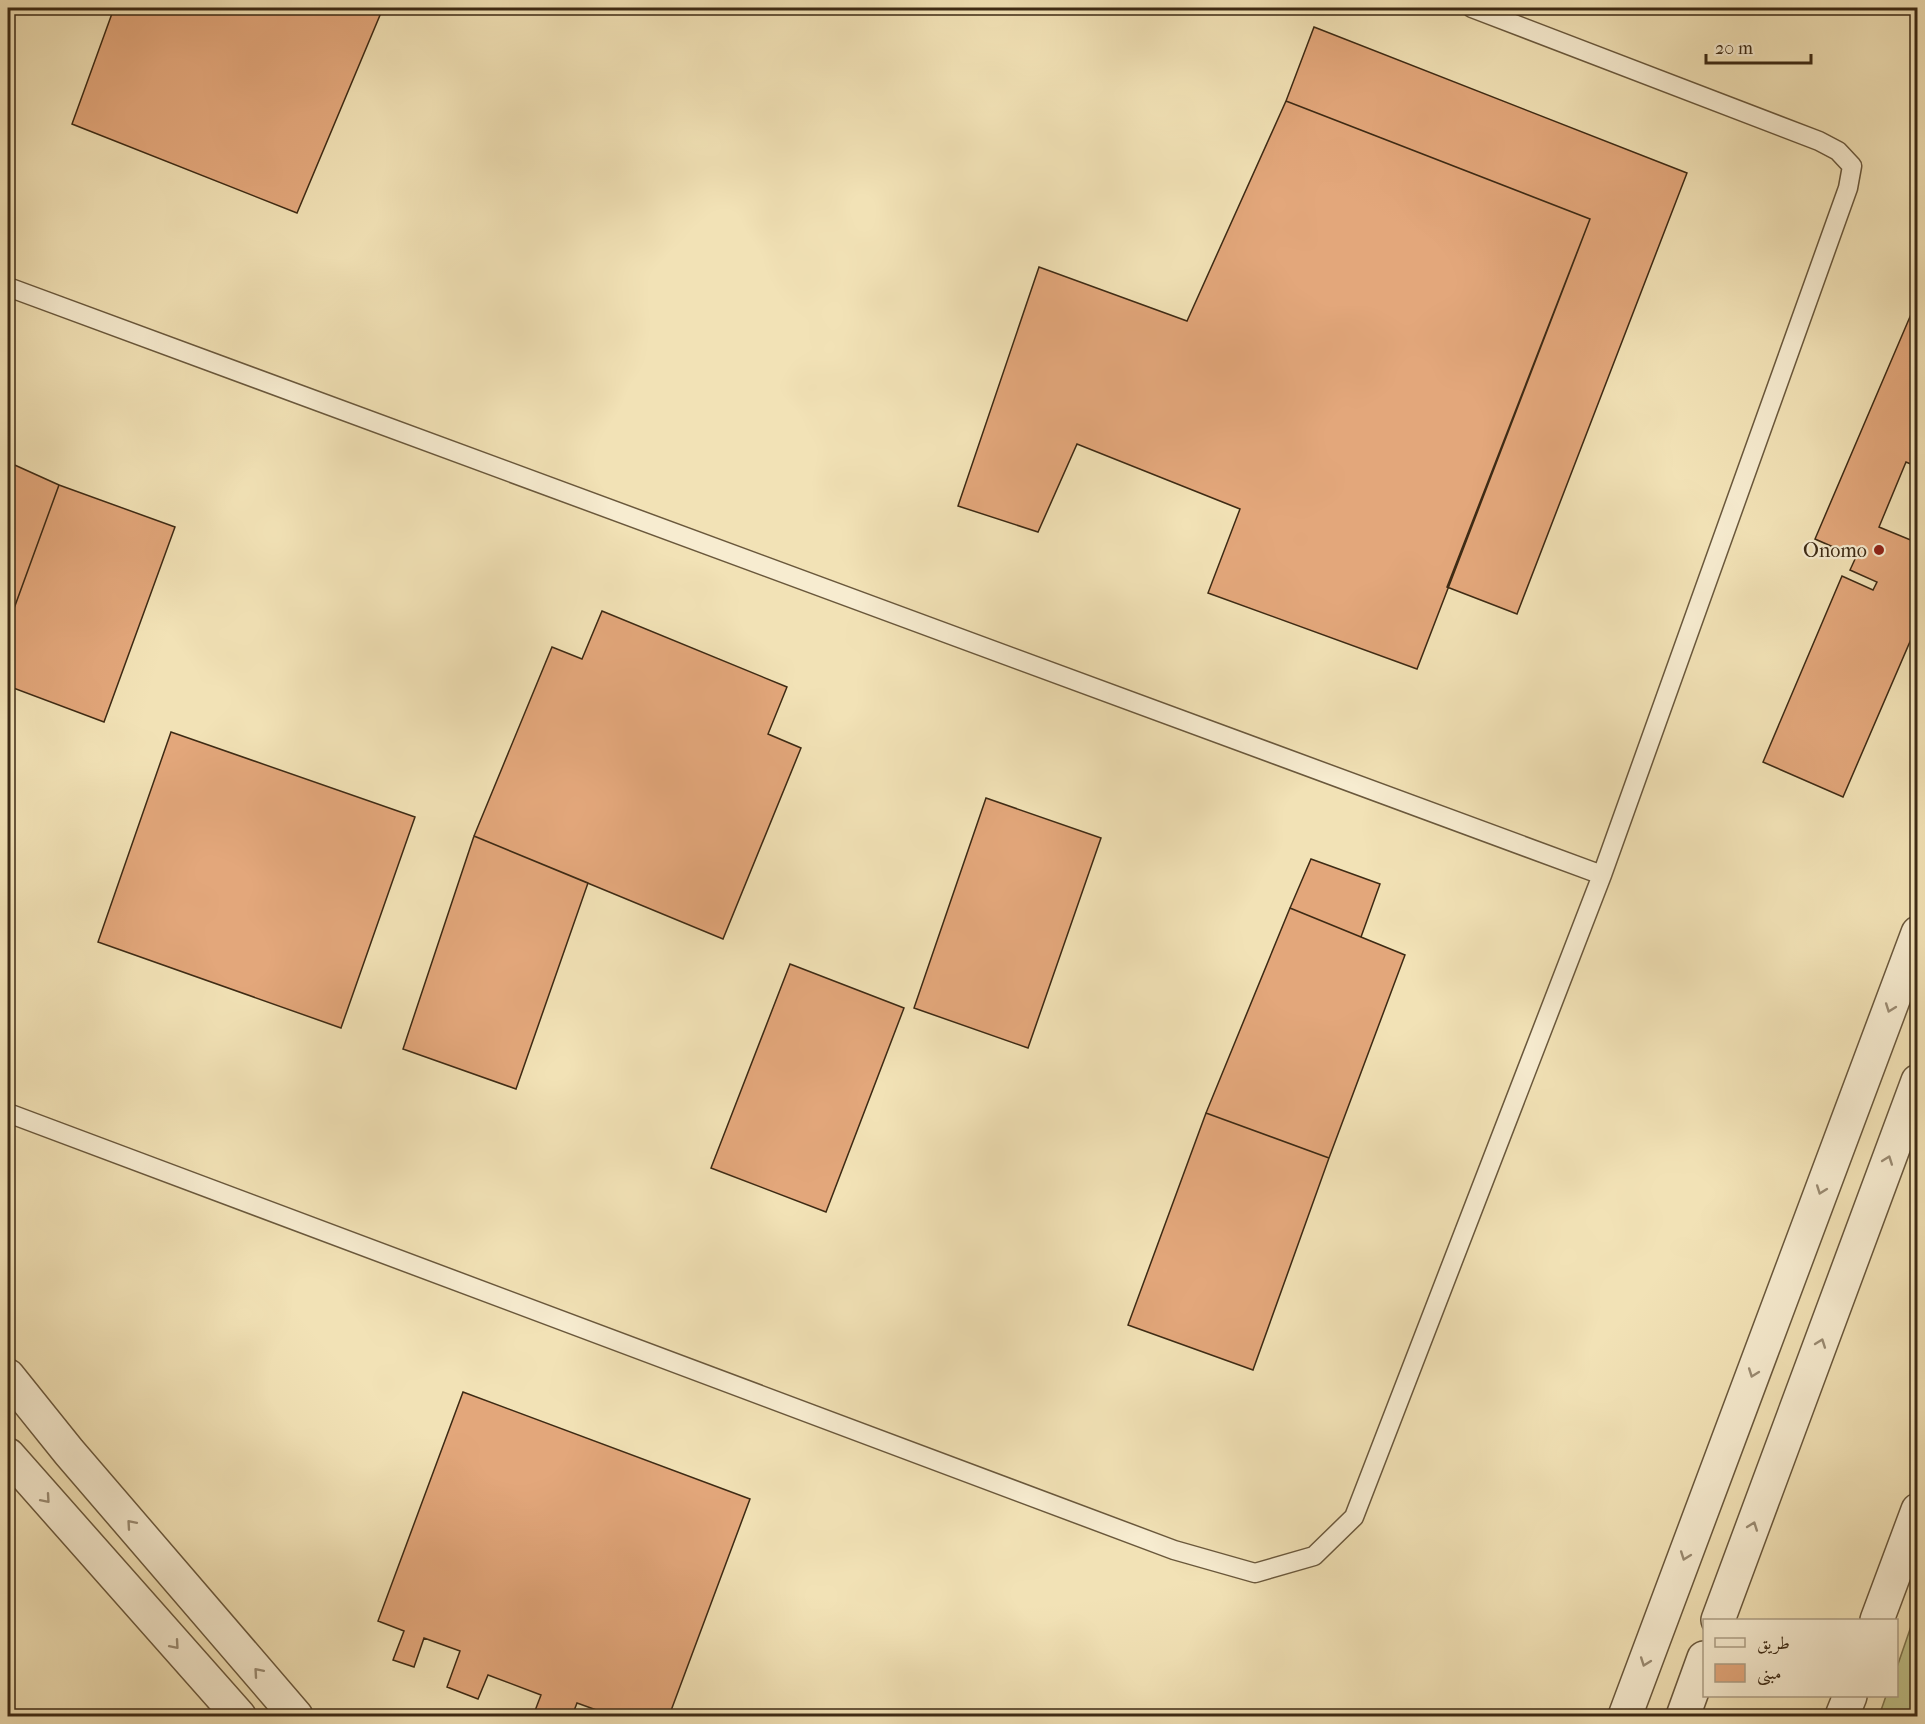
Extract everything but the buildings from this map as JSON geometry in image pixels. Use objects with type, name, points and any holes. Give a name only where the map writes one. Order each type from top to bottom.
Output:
[{"type":"street","points":[[1625,1716],[1917,933]]},
{"type":"street","points":[[1718,1619],[1917,1081]]},
{"type":"street","points":[[8,1376],[76,1461],[296,1716]]},
{"type":"street","points":[[8,1455],[238,1716]]},
{"type":"street","points":[[1877,1619],[1917,1510]]},
{"type":"street","points":[[1683,1716],[1703,1661]]},
{"type":"street","points":[[1842,1716],[1849,1697]]},
{"type":"lane","points":[[8,1113],[1174,1550],[1255,1573],[1314,1556],[1354,1517],[1602,875],[1848,188],[1852,166],[1838,151],[1819,141],[1472,8]]},
{"type":"lane","points":[[8,288],[1602,875]]},
{"type":"green space","points":[[1917,1609],[1917,1716],[1879,1716],[1886,1697],[1898,1697],[1898,1664]]},
{"type":"place","name":"Onomo","points":[[1879,550]]}]
